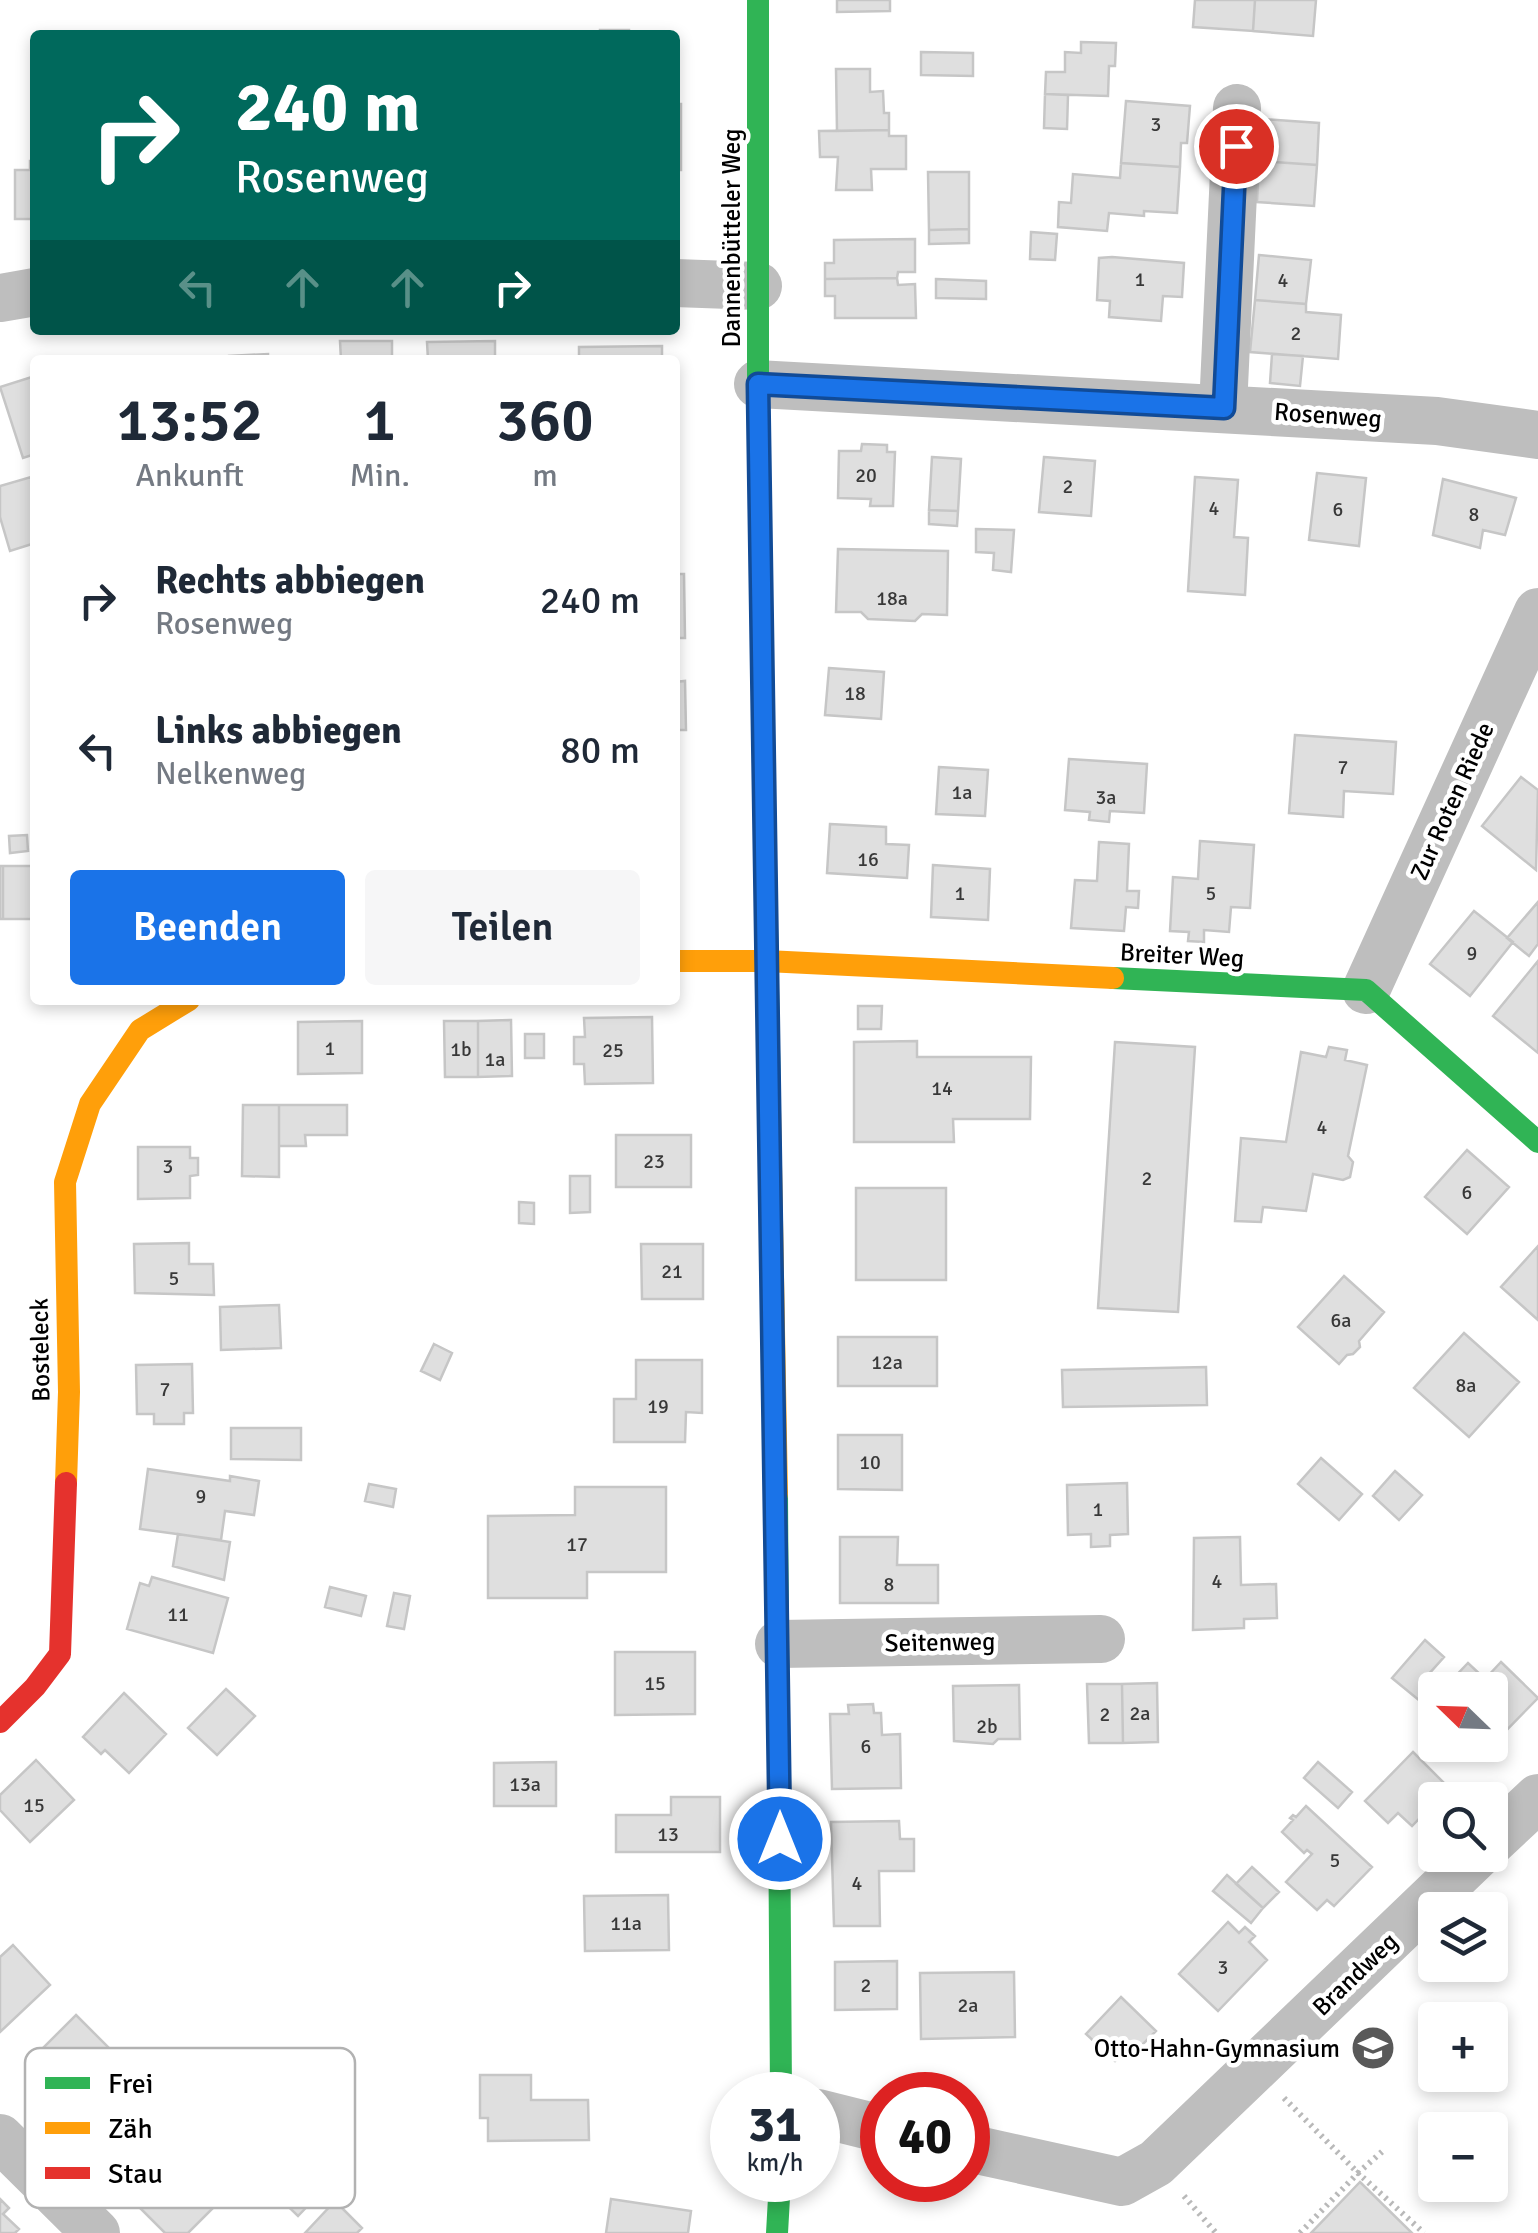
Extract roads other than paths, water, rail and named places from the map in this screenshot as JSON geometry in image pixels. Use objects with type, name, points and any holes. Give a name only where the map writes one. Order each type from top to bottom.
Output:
[{"type":"street","name":"Dannenbütteler Weg","points":[[758,0],[758,384],[779,1644],[781,2072]]},
{"type":"street","points":[[1224,408],[1237,108]]},
{"type":"street","points":[[680,284],[758,286]]},
{"type":"street","points":[[0,298],[30,293]]},
{"type":"street","name":"Rosenweg","points":[[758,384],[1437,421],[1538,436]]},
{"type":"street","name":"Zur Roten Riede","points":[[1366,990],[1538,612]]},
{"type":"street","points":[[680,961],[766,961]]},
{"type":"street","name":"Breiter Weg","points":[[766,961],[1366,990]]},
{"type":"street","points":[[1366,990],[1538,1142]]},
{"type":"street","name":"Bosteleck","points":[[0,1722],[35,1687],[60,1654],[69,1392],[65,1182],[90,1104],[140,1030],[181,1005]]},
{"type":"street","name":"Seitenweg","points":[[779,1644],[1101,1639]]},
{"type":"street","points":[[1508,1826],[1538,1798]]},
{"type":"street","name":"Brandweg","points":[[990,2153],[1122,2182],[1156,2163],[1459,1872]]},
{"type":"street","points":[[0,2138],[25,2163]]},
{"type":"street","points":[[777,2233],[779,2202]]},
{"type":"street","points":[[71,2208],[96,2233]]},
{"type":"place","name":"Otto-Hahn-Gymnasium","points":[[1373,2048]]}]
